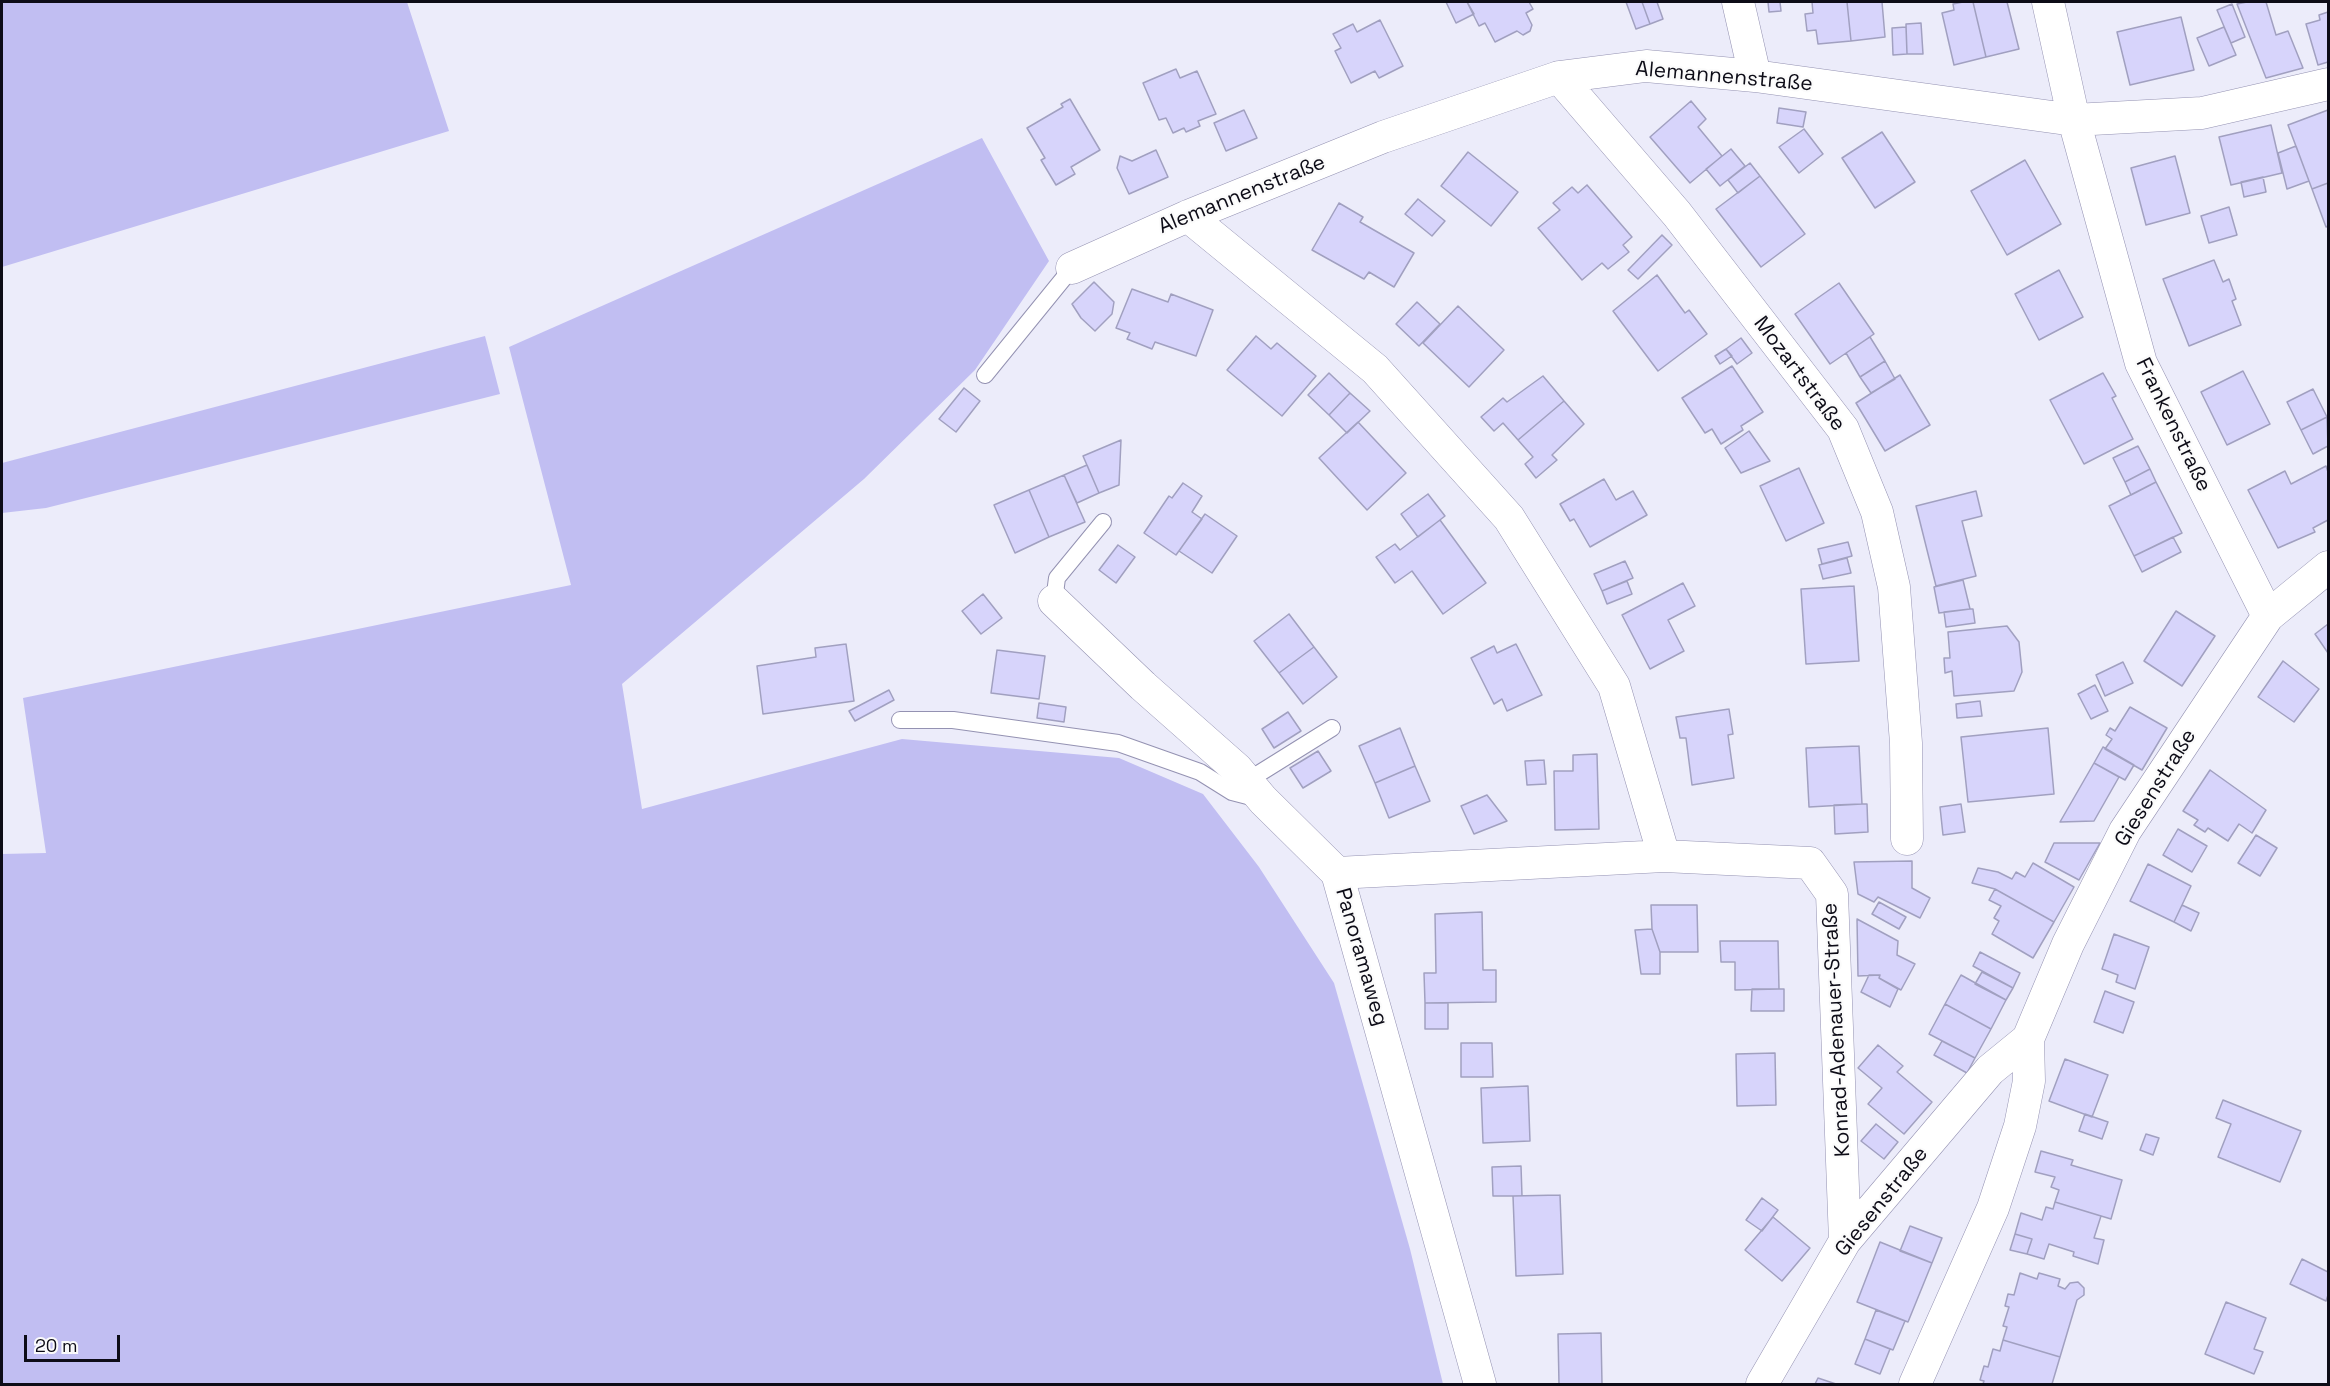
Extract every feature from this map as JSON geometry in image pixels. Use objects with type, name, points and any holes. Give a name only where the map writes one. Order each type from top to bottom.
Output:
[{"type":"street","points":[[1738,2],[1755,76]]},
{"type":"street","name":"Frankenstraße","points":[[2048,2],[2074,120],[2141,363],[2268,616]]},
{"type":"street","name":"Alemannenstraße","points":[[1072,268],[1188,216],[1383,137],[1559,77],[1646,66],[1755,76],[2074,120],[2202,113],[2328,84]]},
{"type":"street","name":"Mozartstraße","points":[[1559,77],[1677,214],[1843,429],[1877,512],[1894,587],[1906,743],[1907,838]]},
{"type":"street","points":[[1188,216],[1375,369],[1509,518],[1614,686],[1664,856]]},
{"type":"street","name":"Giesenstraße","points":[[1915,1384],[1996,1198],[2020,1125],[2029,1081],[2028,1039],[2068,944],[2126,831],[2268,616],[2328,567]]},
{"type":"street","name":"Panoramaweg","points":[[1054,601],[1143,686],[1237,769],[1337,873],[1480,1384]]},
{"type":"street","name":"Konrad-Adenauer-Straße","points":[[1337,873],[1664,856],[1810,863],[1832,894],[1845,1241]]},
{"type":"street","name":"Giesenstraße","points":[[1762,1384],[1845,1241],[1990,1070],[2028,1039]]},
{"type":"lane","name":"Alemannenstraße","points":[[985,375],[1072,268]]},
{"type":"lane","points":[[1054,601],[1057,578],[1103,522]]},
{"type":"lane","points":[[900,720],[953,720],[1118,743],[1200,772],[1232,792],[1255,790],[1332,728]]},
{"type":"shaded area","points":[[2,2],[407,2],[449,131],[2,267]]},
{"type":"shaded area","points":[[982,138],[1049,261],[975,370],[864,479],[622,684],[642,809],[902,739],[1119,758],[1203,794],[1259,867],[1334,983],[1410,1249],[1443,1384],[2,1384],[2,854],[46,853],[23,698],[571,585],[509,347]]},
{"type":"shaded area","points":[[485,336],[500,394],[46,508],[2,513],[2,463]]},
{"type":"building","points":[[1446,2],[1467,2],[1474,14],[1456,23]]},
{"type":"building","points":[[1467,2],[1529,2],[1533,9],[1526,13],[1532,25],[1530,31],[1523,35],[1517,31],[1495,42],[1485,23],[1479,26]]},
{"type":"building","points":[[1626,2],[1642,2],[1650,24],[1636,29]]},
{"type":"building","points":[[1642,2],[1657,2],[1663,19],[1650,24]]},
{"type":"building","points":[[1768,2],[1780,2],[1781,11],[1769,12]]},
{"type":"building","points":[[1812,2],[1847,2],[1851,41],[1818,44],[1816,30],[1807,31],[1805,14],[1813,13]]},
{"type":"building","points":[[1847,2],[1882,2],[1885,37],[1851,41]]},
{"type":"building","points":[[1973,2],[1986,57],[1954,65],[1942,13],[1954,10],[1953,4]]},
{"type":"building","points":[[1973,2],[2007,2],[2019,49],[1986,57]]},
{"type":"building","points":[[2266,2],[2276,35],[2288,31],[2303,68],[2266,78],[2237,4]]},
{"type":"building","points":[[2232,4],[2245,37],[2231,43],[2217,10]]},
{"type":"building","points":[[2328,12],[2328,62],[2318,65],[2306,24],[2320,20],[2319,15]]},
{"type":"building","points":[[2181,17],[2194,70],[2130,85],[2117,32]]},
{"type":"building","points":[[1380,20],[1403,66],[1379,78],[1375,71],[1351,83],[1335,51],[1341,48],[1333,34],[1353,24],[1357,32]]},
{"type":"building","points":[[1921,23],[1923,54],[1907,54],[1906,24]]},
{"type":"building","points":[[1906,27],[1907,54],[1893,55],[1892,28]]},
{"type":"building","points":[[2224,27],[2236,55],[2209,66],[2197,38]]},
{"type":"building","points":[[1176,69],[1180,78],[1197,71],[1216,114],[1198,121],[1200,126],[1186,132],[1184,128],[1173,133],[1166,118],[1159,120],[1143,83]]},
{"type":"building","points":[[1070,99],[1100,150],[1071,167],[1075,174],[1056,185],[1041,160],[1045,158],[1027,128],[1063,107],[1061,104]]},
{"type":"building","points":[[1691,101],[1706,119],[1698,127],[1722,156],[1690,183],[1650,137]]},
{"type":"building","points":[[1779,108],[1806,112],[1803,127],[1777,123]]},
{"type":"building","points":[[1244,110],[1257,138],[1226,151],[1214,123]]},
{"type":"building","points":[[2328,110],[2328,183],[2312,189],[2288,125]]},
{"type":"building","points":[[2271,125],[2282,173],[2231,185],[2219,137]]},
{"type":"building","points":[[1804,129],[1823,154],[1799,173],[1779,147]]},
{"type":"building","points":[[1882,132],[1915,182],[1875,208],[1842,158]]},
{"type":"building","points":[[2296,146],[2309,181],[2287,189],[2278,153]]},
{"type":"building","points":[[1731,149],[1745,166],[1720,186],[1706,169]]},
{"type":"building","points":[[1156,150],[1168,177],[1129,194],[1117,168],[1120,156],[1132,161]]},
{"type":"building","points":[[1468,152],[1518,192],[1491,226],[1441,186]]},
{"type":"building","points":[[2175,156],[2190,213],[2146,225],[2131,168]]},
{"type":"building","points":[[2025,160],[2061,224],[2007,255],[1971,191]]},
{"type":"building","points":[[1750,163],[1760,176],[1738,193],[1728,180]]},
{"type":"building","points":[[1760,176],[1805,234],[1761,267],[1716,209]]},
{"type":"building","points":[[2263,177],[2266,192],[2244,197],[2241,182]]},
{"type":"building","points":[[2328,183],[2328,226],[2326,227],[2312,189]]},
{"type":"building","points":[[1587,185],[1632,237],[1623,245],[1629,252],[1608,269],[1602,263],[1582,280],[1538,228],[1560,210],[1553,203],[1572,187],[1578,193]]},
{"type":"building","points":[[1418,199],[1445,221],[1432,236],[1405,214]]},
{"type":"building","points":[[1339,203],[1363,217],[1360,222],[1414,253],[1394,287],[1369,272],[1364,279],[1312,250]]},
{"type":"building","points":[[2229,207],[2237,235],[2209,243],[2201,216]]},
{"type":"building","points":[[1662,235],[1672,245],[1638,279],[1628,270]]},
{"type":"building","points":[[2214,260],[2223,282],[2229,279],[2236,299],[2232,301],[2241,325],[2189,346],[2163,279]]},
{"type":"building","points":[[2059,270],[2083,317],[2039,340],[2015,294]]},
{"type":"building","points":[[1657,275],[1685,313],[1689,310],[1707,334],[1658,371],[1613,311]]},
{"type":"building","points":[[1094,282],[1114,302],[1112,314],[1095,331],[1081,318],[1072,304]]},
{"type":"building","points":[[1839,283],[1874,334],[1830,364],[1795,314]]},
{"type":"building","points":[[1132,289],[1168,302],[1171,294],[1213,310],[1196,356],[1155,342],[1152,349],[1127,339],[1130,333],[1116,328]]},
{"type":"building","points":[[1417,302],[1440,324],[1419,346],[1396,324]]},
{"type":"building","points":[[1458,306],[1504,350],[1469,387],[1423,343]]},
{"type":"building","points":[[1256,336],[1271,349],[1277,343],[1316,376],[1282,416],[1227,370]]},
{"type":"building","points":[[1870,337],[1885,361],[1860,377],[1846,353]]},
{"type":"building","points":[[1741,338],[1752,353],[1737,364],[1726,349]]},
{"type":"building","points":[[1726,349],[1732,356],[1720,364],[1715,356]]},
{"type":"building","points":[[1885,361],[1895,379],[1871,393],[1860,377]]},
{"type":"building","points":[[1732,366],[1763,412],[1741,426],[1743,430],[1721,444],[1712,429],[1705,433],[1682,398]]},
{"type":"building","points":[[2243,371],[2270,424],[2227,445],[2201,392]]},
{"type":"building","points":[[1329,373],[1350,393],[1329,415],[1308,395]]},
{"type":"building","points":[[2103,373],[2116,396],[2112,398],[2133,439],[2084,464],[2050,400]]},
{"type":"building","points":[[1900,375],[1930,425],[1885,451],[1856,403]]},
{"type":"building","points":[[1543,376],[1564,401],[1518,440],[1503,423],[1494,431],[1481,417],[1503,398],[1507,402]]},
{"type":"building","points":[[964,388],[980,401],[956,432],[939,419]]},
{"type":"building","points":[[2313,389],[2327,417],[2301,430],[2287,402]]},
{"type":"building","points":[[1350,393],[1370,411],[1347,433],[1329,415]]},
{"type":"building","points":[[1564,401],[1584,424],[1552,455],[1557,460],[1536,478],[1525,464],[1533,457],[1518,440]]},
{"type":"building","points":[[2327,417],[2328,446],[2313,454],[2301,430]]},
{"type":"building","points":[[1358,422],[1406,473],[1367,510],[1319,458]]},
{"type":"building","points":[[1749,431],[1770,461],[1741,473],[1725,448]]},
{"type":"building","points":[[1121,440],[1119,485],[1099,493],[1083,456]]},
{"type":"building","points":[[2138,446],[2150,469],[2125,482],[2113,458]]},
{"type":"building","points":[[1087,465],[1099,493],[1077,503],[1064,475]]},
{"type":"building","points":[[2326,466],[2328,520],[2313,528],[2315,532],[2278,548],[2248,490],[2285,471],[2291,484]]},
{"type":"building","points":[[1799,468],[1824,523],[1786,541],[1760,486]]},
{"type":"building","points":[[2150,469],[2156,482],[2131,495],[2125,482]]},
{"type":"building","points":[[1064,475],[1085,522],[1049,537],[1029,490]]},
{"type":"building","points":[[1604,479],[1616,500],[1633,491],[1647,515],[1590,547],[1574,519],[1570,521],[1560,504]]},
{"type":"building","points":[[2156,482],[2182,533],[2134,556],[2109,506]]},
{"type":"building","points":[[1183,483],[1202,496],[1192,512],[1202,519],[1176,555],[1144,533],[1169,496],[1172,498]]},
{"type":"building","points":[[1029,490],[1049,537],[1015,553],[994,505]]},
{"type":"building","points":[[1976,491],[1982,516],[1962,521],[1976,576],[1936,586],[1916,506]]},
{"type":"building","points":[[1428,494],[1445,516],[1418,537],[1401,514]]},
{"type":"building","points":[[1205,514],[1237,536],[1212,573],[1179,551]]},
{"type":"building","points":[[1440,520],[1486,583],[1443,614],[1412,571],[1395,583],[1376,557],[1395,544],[1400,550]]},
{"type":"building","points":[[2173,537],[2181,552],[2142,572],[2134,556]]},
{"type":"building","points":[[1848,542],[1852,556],[1822,564],[1818,549]]},
{"type":"building","points":[[1118,545],[1135,557],[1116,583],[1099,570]]},
{"type":"building","points":[[1847,558],[1851,573],[1823,579],[1819,565]]},
{"type":"building","points":[[1625,561],[1633,578],[1602,591],[1594,574]]},
{"type":"building","points":[[1963,580],[1970,609],[1939,613],[1934,587]]},
{"type":"building","points":[[1627,581],[1632,594],[1607,604],[1602,591]]},
{"type":"building","points":[[1683,583],[1695,606],[1668,620],[1684,651],[1650,669],[1622,615]]},
{"type":"building","points":[[1854,586],[1859,661],[1806,664],[1801,589]]},
{"type":"building","points":[[983,594],[1002,618],[981,634],[962,611]]},
{"type":"building","points":[[1973,609],[1975,623],[1946,627],[1944,612]]},
{"type":"building","points":[[2176,611],[2215,636],[2182,686],[2144,661]]},
{"type":"building","points":[[1289,614],[1314,647],[1279,673],[1254,641]]},
{"type":"building","points":[[2328,624],[2328,653],[2315,634]]},
{"type":"building","points":[[2007,626],[2019,642],[2022,672],[2014,691],[1954,696],[1952,671],[1945,673],[1944,658],[1950,658],[1948,632]]},
{"type":"building","points":[[846,644],[854,701],[763,714],[757,666],[816,657],[815,648]]},
{"type":"building","points":[[1516,644],[1542,695],[1507,711],[1502,699],[1494,704],[1471,658],[1494,646],[1497,653]]},
{"type":"building","points":[[1314,647],[1337,677],[1303,704],[1279,673]]},
{"type":"building","points":[[997,650],[1045,656],[1039,699],[991,693]]},
{"type":"building","points":[[2283,661],[2319,689],[2294,722],[2258,697]]},
{"type":"building","points":[[2123,662],[2133,683],[2105,696],[2096,675]]},
{"type":"building","points":[[2095,685],[2108,711],[2091,719],[2078,694]]},
{"type":"building","points":[[889,690],[894,700],[855,721],[849,711]]},
{"type":"building","points":[[1980,701],[1982,716],[1957,718],[1956,704]]},
{"type":"building","points":[[1039,703],[1066,707],[1064,722],[1037,718]]},
{"type":"building","points":[[2130,707],[2167,728],[2142,770],[2105,749],[2112,739],[2106,735],[2110,728],[2115,731]]},
{"type":"building","points":[[1729,709],[1733,734],[1728,735],[1734,778],[1692,785],[1686,738],[1680,738],[1676,717]]},
{"type":"building","points":[[1288,712],[1301,731],[1274,748],[1262,729]]},
{"type":"building","points":[[1400,728],[1415,766],[1375,783],[1359,746]]},
{"type":"building","points":[[2048,728],[2054,794],[1968,802],[1961,737]]},
{"type":"building","points":[[1859,746],[1862,804],[1809,807],[1806,748]]},
{"type":"building","points":[[2103,747],[2134,765],[2125,780],[2094,763]]},
{"type":"building","points":[[1318,751],[1331,771],[1303,788],[1290,768]]},
{"type":"building","points":[[1597,754],[1599,829],[1555,830],[1554,771],[1573,771],[1573,755]]},
{"type":"building","points":[[1544,760],[1546,784],[1527,785],[1525,761]]},
{"type":"building","points":[[2094,763],[2119,777],[2094,821],[2060,822]]},
{"type":"building","points":[[1415,766],[1430,801],[1389,818],[1375,783]]},
{"type":"building","points":[[2210,770],[2266,810],[2252,833],[2239,824],[2228,841],[2208,828],[2205,832],[2194,825],[2198,820],[2183,811]]},
{"type":"building","points":[[1487,795],[1507,821],[1474,834],[1461,806]]},
{"type":"building","points":[[1867,804],[1868,832],[1835,834],[1834,805]]},
{"type":"building","points":[[1961,804],[1965,832],[1943,835],[1940,807]]},
{"type":"building","points":[[2178,829],[2207,846],[2192,872],[2163,855]]},
{"type":"building","points":[[2256,835],[2277,848],[2260,876],[2238,863]]},
{"type":"building","points":[[2054,843],[2100,843],[2079,880],[2045,862]]},
{"type":"building","points":[[1912,861],[1912,888],[1930,898],[1920,918],[1878,897],[1874,902],[1858,894],[1854,862]]},
{"type":"building","points":[[2033,863],[2074,887],[2054,922],[1995,889],[1972,883],[1978,868],[1998,872],[2012,879],[2016,872],[2025,877]]},
{"type":"building","points":[[2148,864],[2191,886],[2174,922],[2130,901]]},
{"type":"building","points":[[1995,889],[2054,922],[2033,958],[1992,934],[1999,921],[1994,918],[2001,906],[1989,900]]},
{"type":"building","points":[[1879,902],[1906,917],[1899,929],[1872,914]]},
{"type":"building","points":[[1651,905],[1697,905],[1698,952],[1660,952],[1652,929]]},
{"type":"building","points":[[2182,905],[2199,913],[2191,931],[2174,922]]},
{"type":"building","points":[[1482,912],[1483,970],[1496,970],[1496,1002],[1425,1003],[1424,973],[1436,973],[1435,914]]},
{"type":"building","points":[[1857,919],[1898,941],[1897,955],[1915,964],[1901,990],[1879,978],[1880,975],[1858,976]]},
{"type":"building","points":[[1652,929],[1660,952],[1660,974],[1641,974],[1635,930]]},
{"type":"building","points":[[2114,934],[2149,947],[2135,989],[2116,982],[2118,975],[2102,969]]},
{"type":"building","points":[[1720,941],[1778,941],[1779,989],[1735,990],[1735,962],[1721,962]]},
{"type":"building","points":[[1980,952],[2020,973],[2013,988],[1973,966]]},
{"type":"building","points":[[1982,972],[2013,988],[2006,1000],[1975,984]]},
{"type":"building","points":[[1869,975],[1880,975],[1879,978],[1898,989],[1890,1007],[1861,992]]},
{"type":"building","points":[[1961,975],[2006,1000],[1991,1029],[1945,1004]]},
{"type":"building","points":[[1752,989],[1784,989],[1784,1011],[1751,1011]]},
{"type":"building","points":[[2105,991],[2134,1002],[2123,1033],[2094,1022]]},
{"type":"building","points":[[1425,1003],[1448,1003],[1448,1029],[1425,1029]]},
{"type":"building","points":[[1945,1004],[1991,1029],[1975,1058],[1929,1034]]},
{"type":"building","points":[[1942,1041],[1975,1058],[1967,1073],[1934,1055]]},
{"type":"building","points":[[1461,1043],[1492,1043],[1493,1077],[1461,1077]]},
{"type":"building","points":[[1878,1045],[1903,1066],[1897,1072],[1932,1102],[1904,1134],[1868,1104],[1882,1088],[1858,1068]]},
{"type":"building","points":[[1775,1053],[1776,1105],[1737,1106],[1736,1054]]},
{"type":"building","points":[[2065,1059],[2108,1075],[2092,1117],[2049,1101]]},
{"type":"building","points":[[1528,1086],[1530,1141],[1483,1143],[1481,1088]]},
{"type":"building","points":[[2223,1100],[2301,1131],[2280,1182],[2218,1157],[2231,1124],[2216,1118]]},
{"type":"building","points":[[2085,1114],[2108,1122],[2102,1139],[2079,1131]]},
{"type":"building","points":[[1876,1124],[1898,1142],[1884,1159],[1861,1141]]},
{"type":"building","points":[[2146,1134],[2159,1138],[2153,1155],[2140,1150]]},
{"type":"building","points":[[2041,1151],[2073,1160],[2071,1165],[2122,1180],[2111,1219],[2055,1202],[2059,1190],[2051,1187],[2055,1177],[2035,1172]]},
{"type":"building","points":[[1521,1166],[1522,1196],[1493,1196],[1492,1167]]},
{"type":"building","points":[[1560,1195],[1563,1274],[1516,1276],[1513,1196]]},
{"type":"building","points":[[1762,1198],[1778,1210],[1762,1231],[1746,1220]]},
{"type":"building","points":[[2055,1202],[2101,1216],[2094,1238],[2104,1240],[2098,1264],[2073,1256],[2074,1252],[2049,1244],[2044,1259],[2027,1254],[2032,1239],[2015,1234],[2021,1213],[2042,1220],[2046,1207],[2053,1209]]},
{"type":"building","points":[[1773,1217],[1810,1248],[1782,1281],[1745,1250]]},
{"type":"building","points":[[1910,1226],[1942,1238],[1932,1263],[1900,1251]]},
{"type":"building","points":[[2015,1234],[2032,1239],[2027,1254],[2010,1250]]},
{"type":"building","points":[[1880,1242],[1932,1263],[1908,1322],[1857,1302]]},
{"type":"building","points":[[2302,1259],[2328,1272],[2326,1301],[2290,1284]]},
{"type":"building","points":[[2020,1273],[2037,1279],[2039,1273],[2060,1279],[2058,1286],[2065,1289],[2070,1283],[2078,1282],[2084,1288],[2084,1295],[2077,1300],[2060,1357],[2003,1340],[2007,1327],[2003,1326],[2009,1307],[2005,1306],[2008,1294],[2014,1295]]},
{"type":"building","points":[[2226,1302],[2266,1318],[2254,1349],[2263,1352],[2254,1374],[2205,1354]]},
{"type":"building","points":[[1876,1310],[1905,1321],[1893,1350],[1865,1339]]},
{"type":"building","points":[[1601,1333],[1602,1384],[1559,1384],[1558,1334]]},
{"type":"building","points":[[1865,1339],[1890,1349],[1880,1374],[1855,1364]]},
{"type":"building","points":[[2003,1340],[2060,1357],[2052,1384],[1983,1384],[1984,1381],[1980,1380],[1984,1366],[1988,1367],[1993,1349],[2000,1351]]},
{"type":"building","points":[[1818,1378],[1836,1384],[1815,1384]]}]
